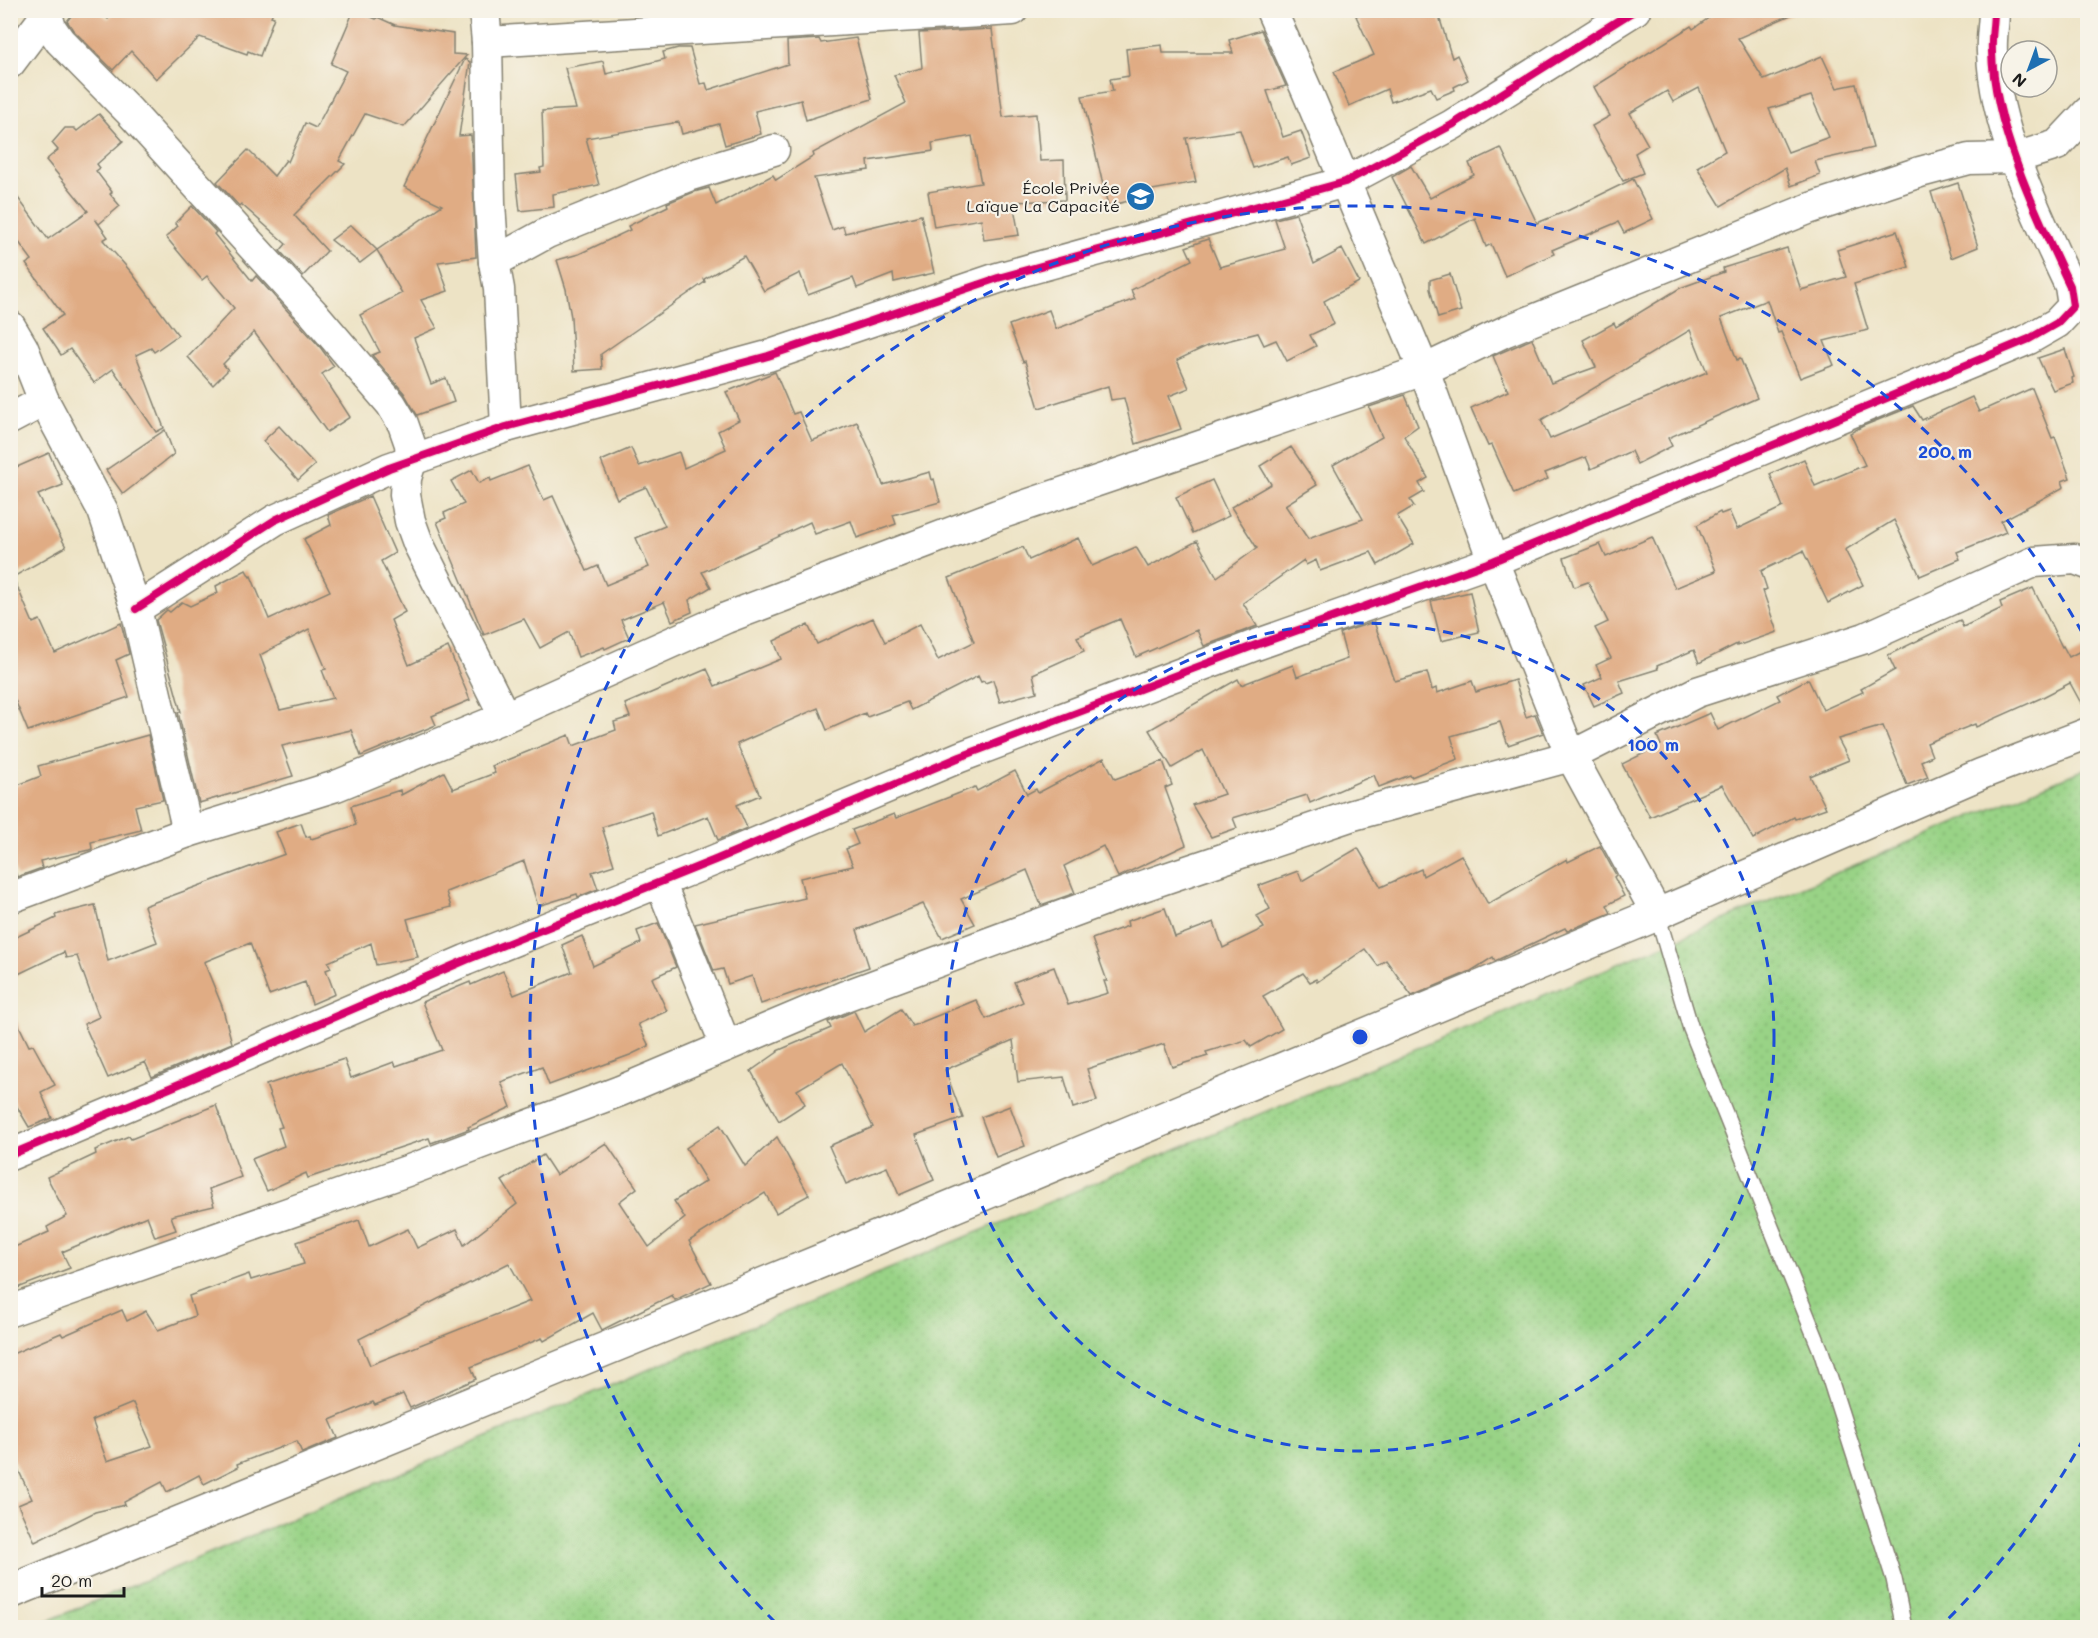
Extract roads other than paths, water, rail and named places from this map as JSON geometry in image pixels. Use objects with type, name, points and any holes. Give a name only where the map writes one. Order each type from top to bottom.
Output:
[{"type":"main road","points":[[10,1592],[799,1270],[1657,914]]},
{"type":"street","points":[[484,10],[487,42],[490,204],[494,262],[500,289],[506,427]]},
{"type":"street","points":[[487,42],[1013,10]]},
{"type":"street","points":[[1271,10],[1308,91],[1424,370],[1493,561],[1571,756],[1657,914],[1981,774],[2088,733]]},
{"type":"street","points":[[136,609],[275,520],[356,482],[506,427],[768,356],[998,278],[1345,182],[1452,125],[1635,10]]},
{"type":"street","points":[[10,1155],[466,960],[971,753],[1253,646],[1493,561],[2029,339],[2057,323],[2073,306],[2070,286],[2015,158],[1999,103],[1992,52],[1994,10]]},
{"type":"street","points":[[10,63],[46,12]]},
{"type":"street","points":[[46,12],[51,28],[60,41],[129,111],[307,305],[391,404],[403,424],[410,444],[411,462],[406,478],[405,495],[410,521],[418,543],[505,717]]},
{"type":"street","points":[[11,895],[188,832],[336,786],[505,717],[726,618],[997,515],[1424,370],[1506,331],[1808,209],[1920,172],[1969,159],[2015,158],[2057,145],[2088,112]]},
{"type":"street","points":[[494,262],[547,234],[688,176],[774,150]]},
{"type":"street","points":[[10,326],[23,348],[44,401],[103,511],[136,609],[188,832]]},
{"type":"street","points":[[10,419],[44,401]]},
{"type":"street","points":[[10,1311],[407,1171],[620,1091],[845,996],[1137,888],[1353,814],[1571,756],[1697,692],[1865,638],[2034,562],[2075,560],[2088,564]]},
{"type":"street","points":[[660,882],[726,1046]]},
{"type":"lane","points":[[1657,914],[1691,1029],[1821,1351],[1894,1579],[1904,1628]]},
{"type":"place","name":"École Privée Laïque La Capacité","points":[[1141,196]]}]
